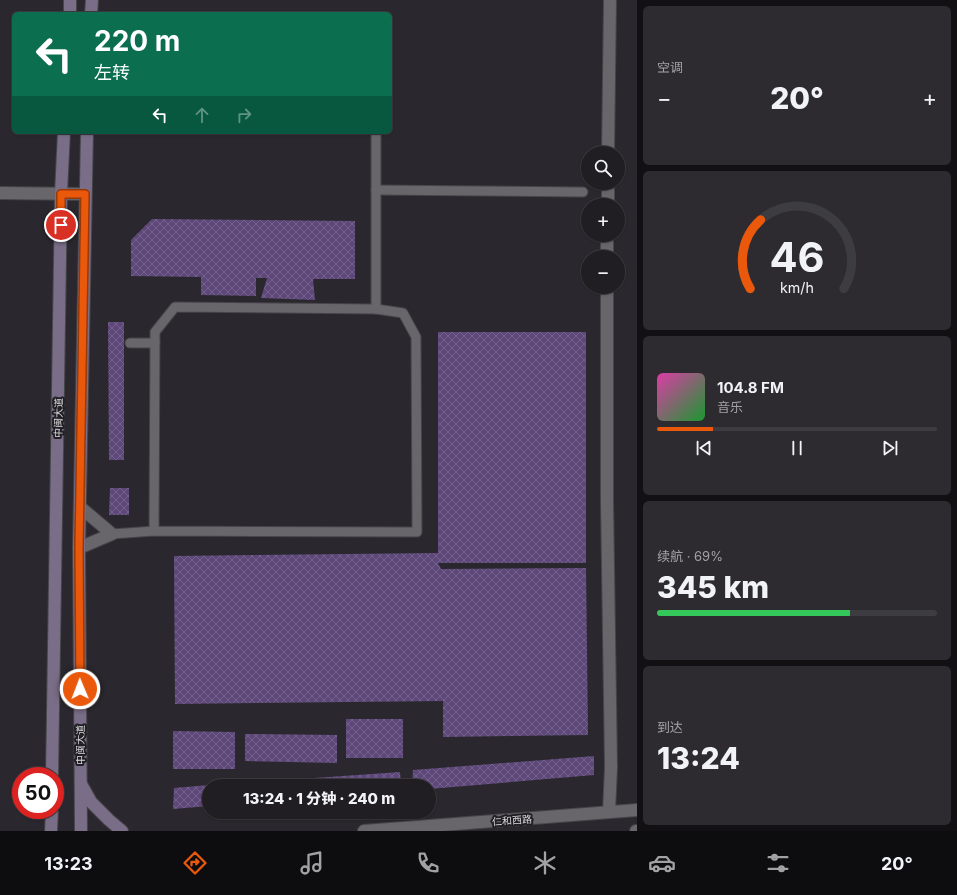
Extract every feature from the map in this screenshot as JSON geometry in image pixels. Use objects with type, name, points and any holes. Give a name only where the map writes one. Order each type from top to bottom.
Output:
[{"type":"main road","points":[[70,0],[70,12]]},
{"type":"main road","points":[[91,12],[92,0]]},
{"type":"main road","name":"中闽大道","points":[[52,767],[61,194],[64,134]]},
{"type":"main road","name":"中闽大道","points":[[81,831],[79,548],[87,134]]},
{"type":"main road","points":[[80,782],[91,802],[122,831]]},
{"type":"main road","points":[[51,831],[52,819]]},
{"type":"street","points":[[608,146],[610,0]]},
{"type":"street","points":[[0,193],[85,194]]},
{"type":"street","points":[[607,294],[607,493],[611,767],[609,812]]},
{"type":"street","points":[[79,548],[112,534],[80,507]]},
{"type":"street","name":"仁和西路","points":[[364,831],[637,810]]},
{"type":"lane","points":[[376,134],[376,309]]},
{"type":"lane","points":[[376,190],[583,192]]},
{"type":"lane","points":[[112,534],[154,531],[416,532],[416,337],[403,313],[376,309],[175,308],[154,332],[154,531]]},
{"type":"lane","points":[[130,342],[154,343]]},
{"type":"building","points":[[152,219],[355,221],[355,279],[313,279],[315,300],[261,298],[267,278],[256,278],[256,296],[201,295],[201,277],[131,276],[131,240]]},
{"type":"building","points":[[108,322],[124,322],[124,460],[109,460]]},
{"type":"building","points":[[438,332],[586,332],[586,563],[438,563],[441,569],[586,568],[588,735],[443,737],[443,701],[175,704],[174,556],[438,553]]},
{"type":"building","points":[[110,488],[129,488],[129,515],[109,515]]},
{"type":"building","points":[[346,719],[403,719],[403,758],[346,758]]},
{"type":"building","points":[[173,731],[235,732],[235,769],[173,769]]},
{"type":"building","points":[[245,734],[337,735],[337,763],[245,761]]},
{"type":"building","points":[[594,756],[594,775],[436,788],[436,779],[412,779],[413,770]]},
{"type":"building","points":[[400,772],[400,779],[301,779]]},
{"type":"building","points":[[202,786],[202,807],[173,809],[174,788]]},
{"type":"route","points":[[61,225],[61,194],[85,194],[79,548],[80,689]]}]
